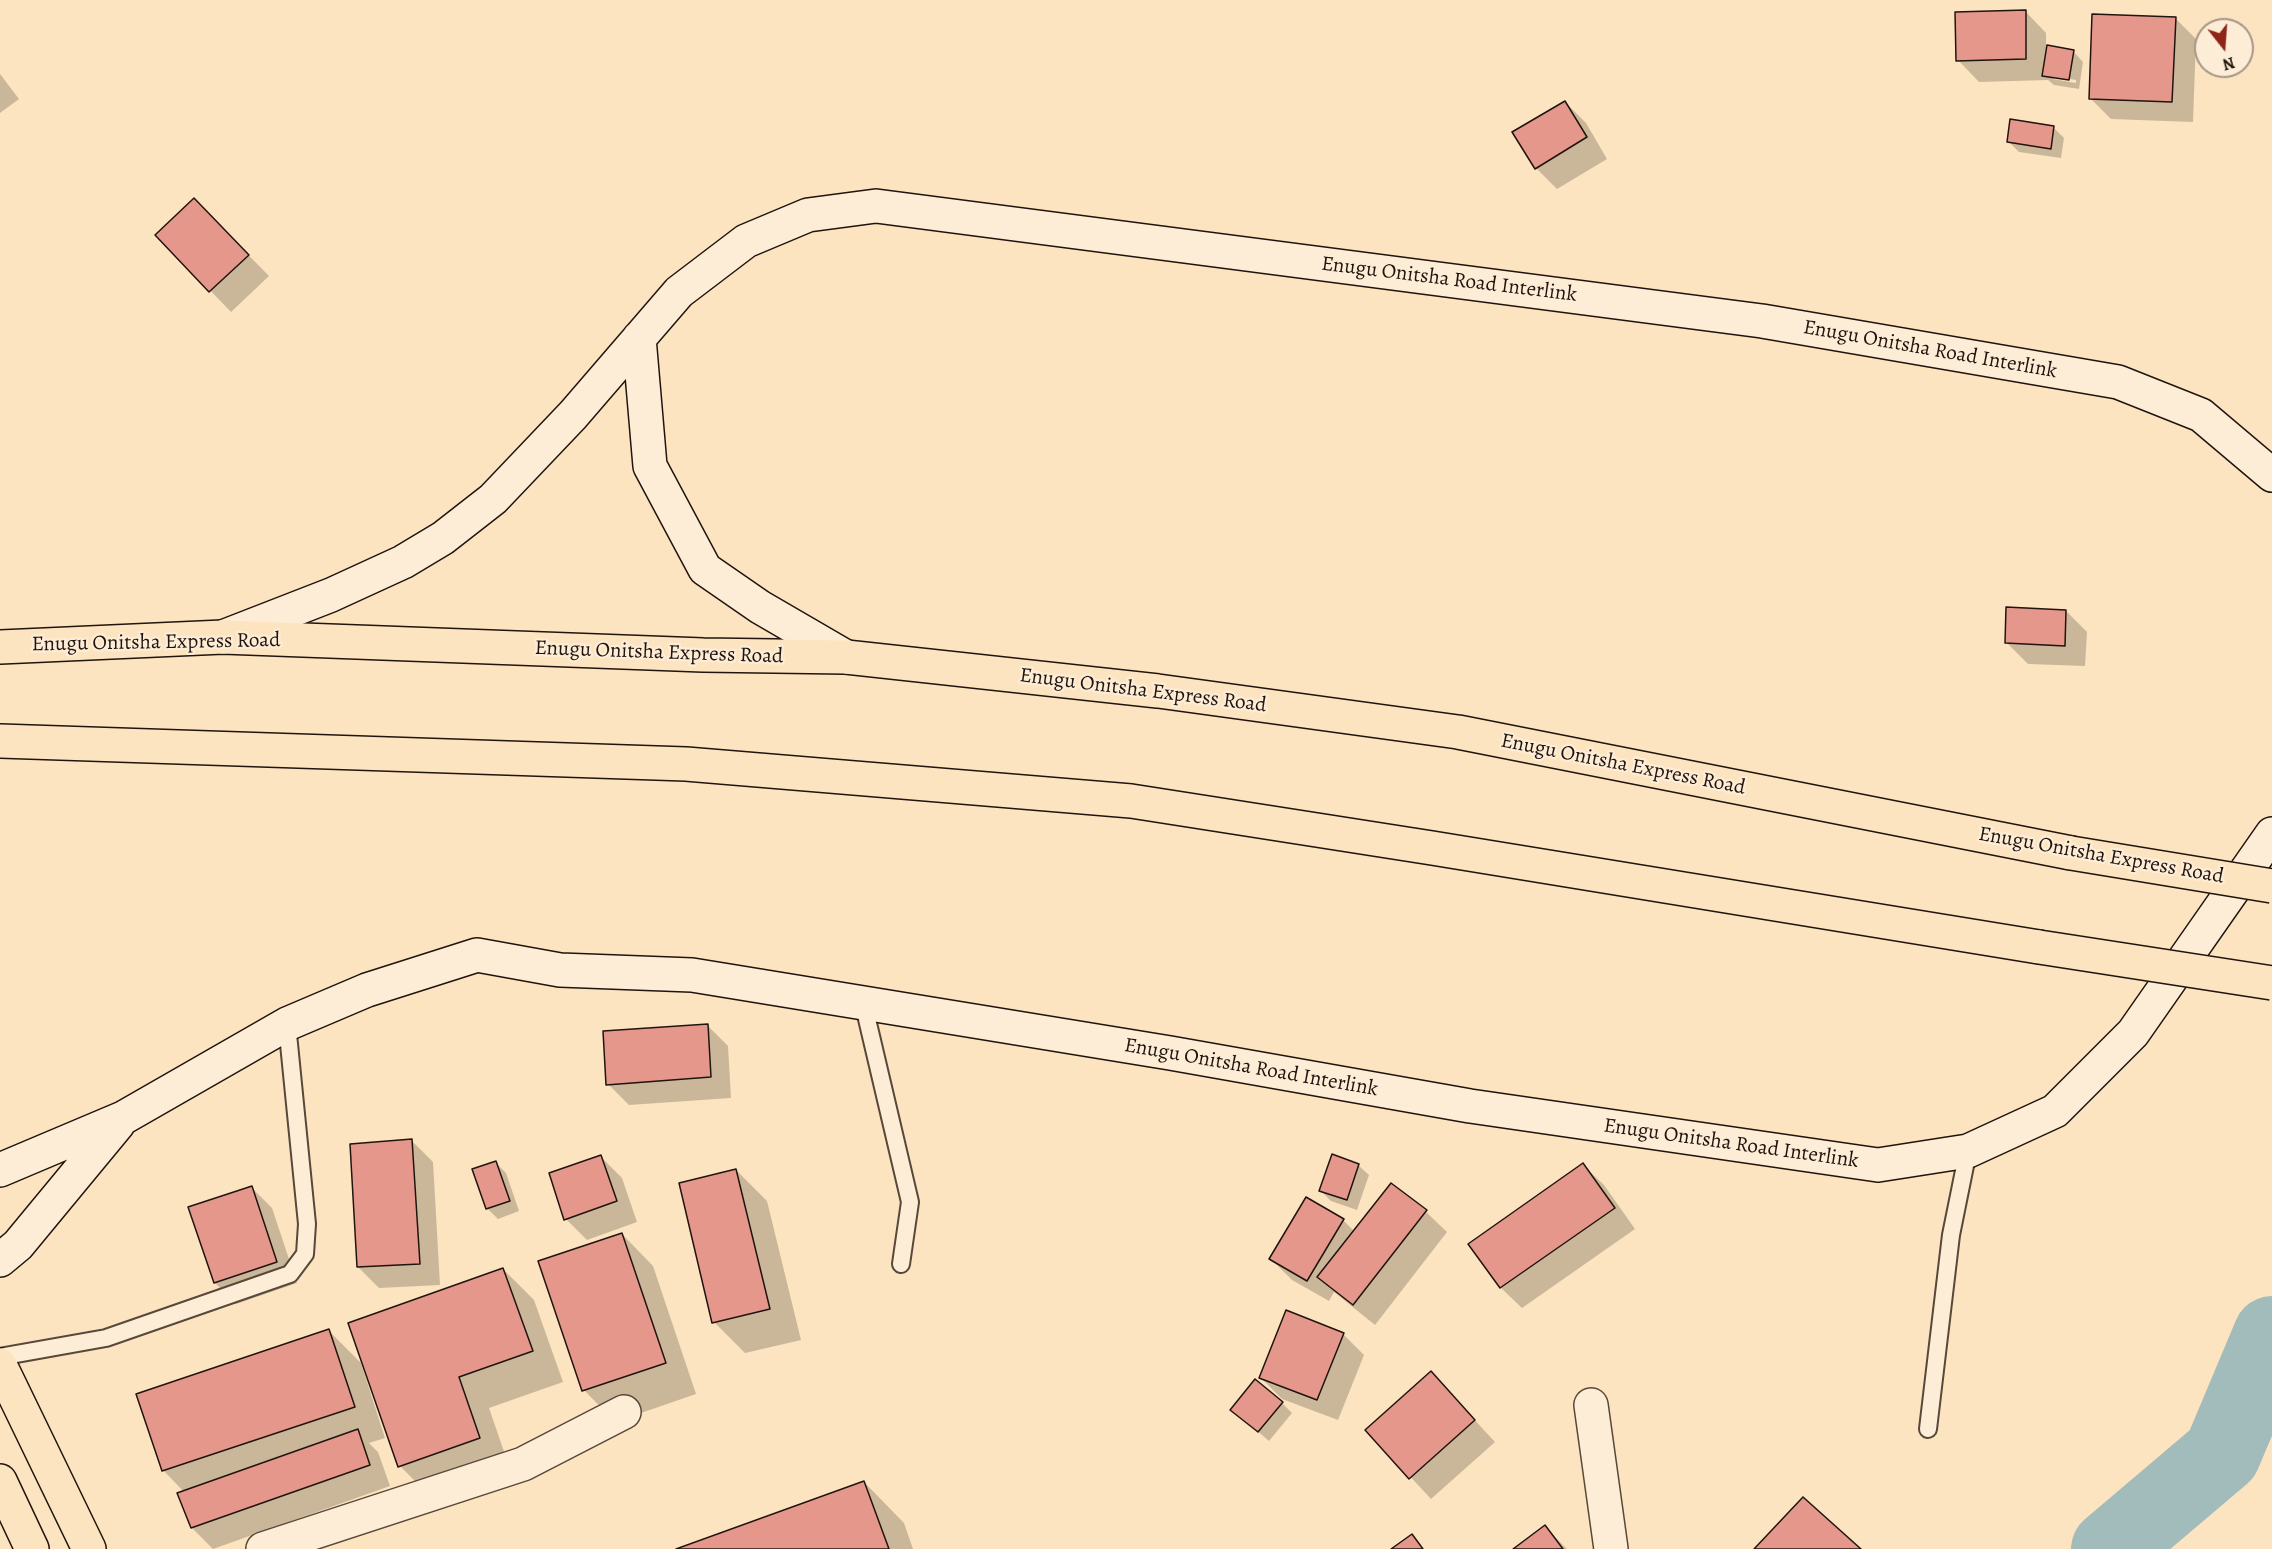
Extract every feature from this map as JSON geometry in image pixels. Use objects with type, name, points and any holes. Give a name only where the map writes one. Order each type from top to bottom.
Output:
[{"type":"main road","name":"Enugu Onitsha Express Road","points":[[0,647],[223,637],[703,655],[846,657],[1158,691],[1458,732],[2071,853],[2272,886]]},
{"type":"main road","points":[[0,741],[686,764],[1131,801],[2272,983]]},
{"type":"main road","points":[[0,756],[38,742]]},
{"type":"main road","points":[[0,1365],[89,1549]]},
{"type":"main road","points":[[0,1482],[32,1549]]},
{"type":"street","name":"Enugu Onitsha Road Interlink","points":[[223,637],[331,595],[403,562],[443,538],[493,499],[573,415],[679,292],[746,241],[808,215],[876,206],[1762,321],[2118,382],[2201,415],[2272,475]]},
{"type":"street","points":[[639,338],[650,466],[705,569],[760,607],[846,657]]},
{"type":"street","name":"Enugu Onitsha Road Interlink","points":[[0,1170],[123,1118],[287,1024],[367,990],[477,955],[560,970],[692,975],[1170,1053],[1470,1106],[1878,1165],[1968,1151],[2055,1111],[2133,1033],[2272,834]]},
{"type":"street","name":"Enugu Onitsha Road Interlink","points":[[0,1260],[18,1245],[123,1118]]},
{"type":"street","points":[[1591,1405],[1611,1549]]},
{"type":"street","points":[[263,1549],[523,1464],[624,1412]]},
{"type":"lane","points":[[863,1002],[910,1203],[901,1264]]},
{"type":"lane","points":[[0,1357],[106,1338],[290,1274],[305,1254],[307,1224],[287,1024]]},
{"type":"lane","points":[[1928,1430],[1951,1235],[1968,1151]]},
{"type":"building","points":[[2026,10],[2026,59],[1956,61],[1955,12]]},
{"type":"building","points":[[2092,14],[2176,17],[2172,102],[2089,99]]},
{"type":"building","points":[[2047,45],[2074,50],[2069,80],[2042,76]]},
{"type":"building","points":[[1565,101],[1587,137],[1535,169],[1512,132]]},
{"type":"building","points":[[2010,119],[2054,126],[2051,149],[2007,142]]},
{"type":"building","points":[[194,198],[249,255],[209,292],[155,235]]},
{"type":"building","points":[[2006,607],[2066,610],[2065,646],[2005,643]]},
{"type":"building","points":[[708,1024],[711,1077],[606,1085],[603,1031]]},
{"type":"building","points":[[412,1139],[420,1264],[357,1267],[350,1144]]},
{"type":"building","points":[[1332,1154],[1359,1164],[1347,1200],[1319,1191]]},
{"type":"building","points":[[601,1155],[617,1201],[564,1220],[549,1173]]},
{"type":"building","points":[[496,1161],[510,1201],[486,1209],[472,1169]]},
{"type":"building","points":[[1583,1163],[1615,1208],[1500,1288],[1468,1244]]},
{"type":"building","points":[[736,1169],[770,1309],[712,1323],[679,1183]]},
{"type":"building","points":[[1391,1183],[1427,1210],[1353,1305],[1317,1277]]},
{"type":"building","points":[[252,1186],[277,1262],[214,1283],[188,1207]]},
{"type":"building","points":[[1306,1197],[1344,1219],[1307,1281],[1269,1259]]},
{"type":"building","points":[[622,1233],[666,1363],[582,1391],[538,1261]]},
{"type":"building","points":[[503,1268],[533,1351],[459,1377],[480,1438],[398,1467],[348,1323]]},
{"type":"building","points":[[1286,1310],[1344,1333],[1317,1400],[1259,1378]]},
{"type":"building","points":[[329,1329],[355,1407],[162,1471],[136,1394]]},
{"type":"building","points":[[1431,1371],[1475,1420],[1409,1479],[1365,1430]]},
{"type":"building","points":[[1255,1379],[1283,1402],[1258,1432],[1230,1410]]},
{"type":"building","points":[[358,1429],[370,1465],[191,1528],[177,1493]]},
{"type":"building","points":[[864,1481],[889,1549],[676,1549]]},
{"type":"building","points":[[1803,1497],[1861,1549],[1754,1549]]},
{"type":"building","points":[[1545,1525],[1563,1549],[1513,1549]]},
{"type":"building","points":[[1412,1534],[1423,1549],[1391,1549]]},
{"type":"waterway","points":[[2110,1549],[2222,1454],[2272,1335]]}]
